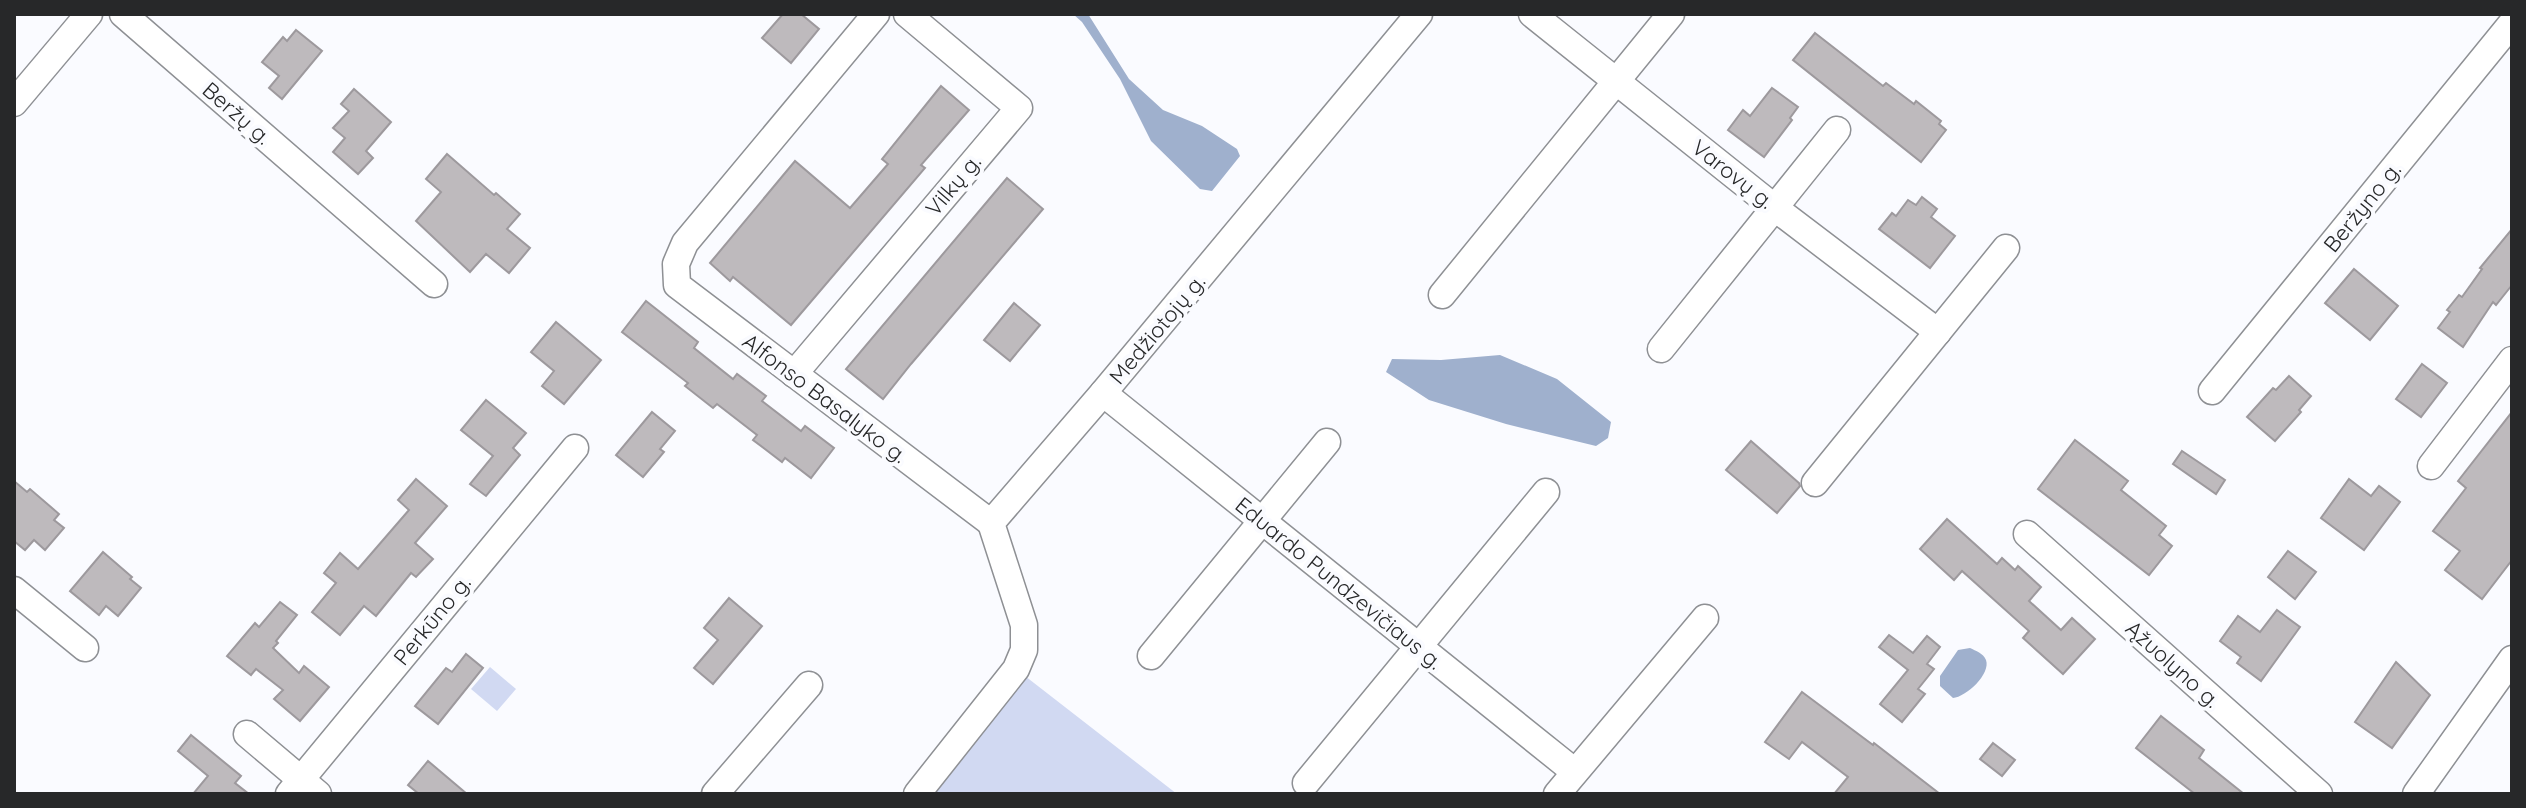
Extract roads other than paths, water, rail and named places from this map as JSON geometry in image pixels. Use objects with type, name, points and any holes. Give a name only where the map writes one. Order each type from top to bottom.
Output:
[{"type":"street","points":[[14,103],[89,14]]},
{"type":"street","name":"Beržų g.","points":[[123,14],[434,284]]},
{"type":"street","name":"Alfonso Basalyko g.","points":[[876,14],[685,243],[676,264],[677,285],[991,523]]},
{"type":"street","name":"Vilkų g.","points":[[794,374],[1019,108],[907,14]]},
{"type":"street","name":"Medžiotojų g.","points":[[991,523],[1419,14]]},
{"type":"street","name":"Varovų g.","points":[[1532,14],[1775,208],[1938,332]]},
{"type":"street","points":[[1442,295],[1671,14]]},
{"type":"street","name":"Beržyno g.","points":[[2212,391],[2512,23]]},
{"type":"street","points":[[1661,349],[1837,130]]},
{"type":"street","points":[[1815,483],[2006,248]]},
{"type":"street","points":[[2431,466],[2512,360]]},
{"type":"street","name":"Eduardo Pundzevičiaus g.","points":[[1103,393],[1575,772]]},
{"type":"street","points":[[1151,656],[1327,442]]},
{"type":"street","name":"Perkūno g.","points":[[302,789],[575,448]]},
{"type":"street","points":[[1306,783],[1546,492]]},
{"type":"street","points":[[917,794],[1016,669],[1024,650],[1024,625],[991,523]]},
{"type":"street","name":"Ąžuolyno g.","points":[[2027,534],[2319,794]]},
{"type":"street","points":[[14,590],[85,648]]},
{"type":"street","points":[[1557,794],[1705,618]]},
{"type":"street","points":[[2416,794],[2512,659]]},
{"type":"street","points":[[715,794],[809,685]]},
{"type":"street","points":[[247,734],[302,789]]}]
